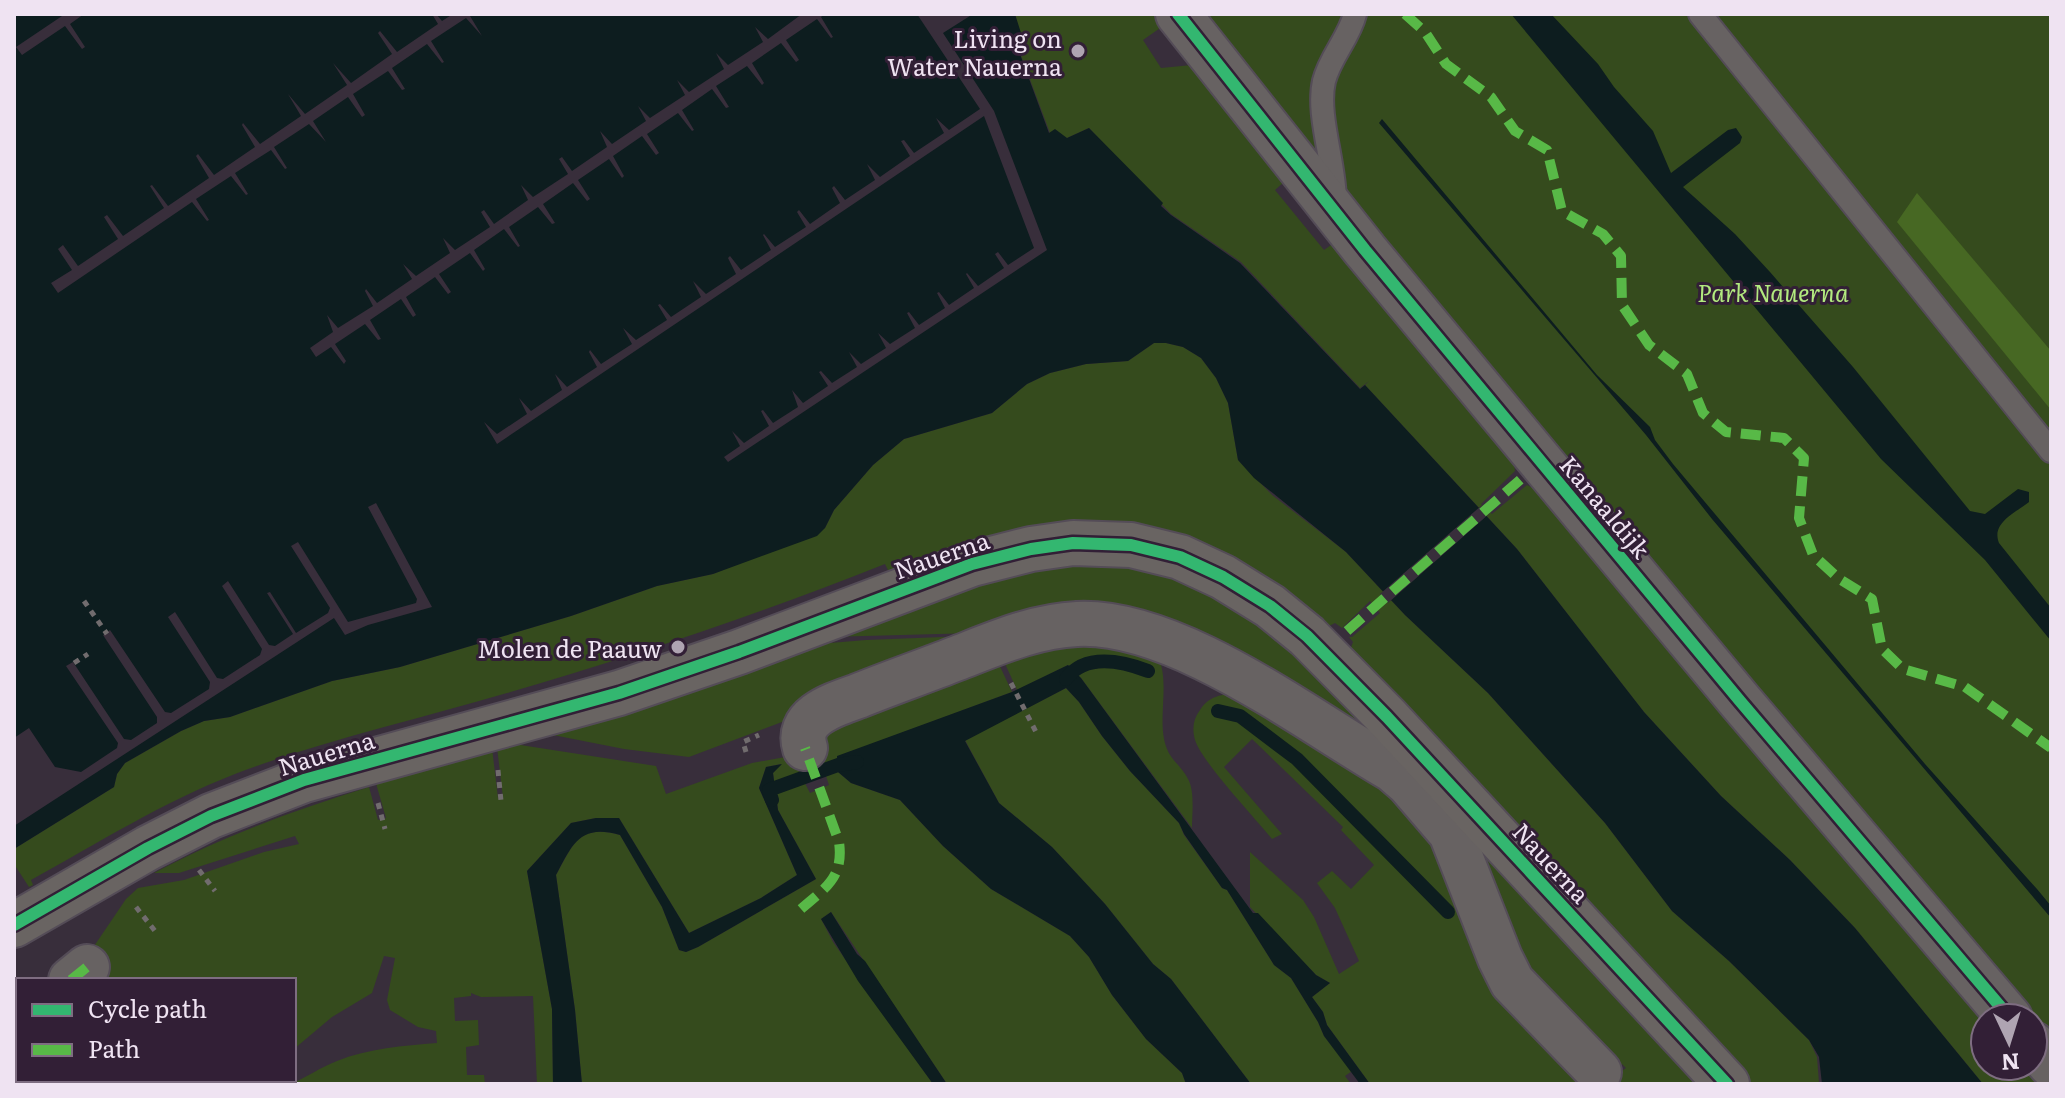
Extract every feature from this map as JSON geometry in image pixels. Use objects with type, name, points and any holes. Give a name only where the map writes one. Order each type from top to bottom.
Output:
[{"type":"street","name":"Kanaaldijk","points":[[1178,14],[1335,213],[1740,701],[1996,1002]]},
{"type":"street","name":"Nauerna","points":[[14,925],[148,848],[211,816],[304,780],[643,685],[972,564],[1031,549],[1073,543],[1116,543],[1149,548],[1193,563],[1238,586],[1316,644],[1436,791],[1727,1084]]},
{"type":"street","name":"Nauerna","points":[[805,748],[801,737],[809,719],[842,701],[1012,637],[1063,625],[1109,624],[1149,633],[1262,690],[1393,770],[1436,791],[1512,982],[1599,1072]]},
{"type":"lane","points":[[1335,213],[1335,181],[1324,115],[1324,83],[1331,61],[1355,14]]},
{"type":"lane","points":[[1700,14],[2051,451]]},
{"type":"path","points":[[84,601],[107,634]]},
{"type":"path","points":[[74,663],[88,654]]},
{"type":"path","points":[[1015,691],[1036,732]]},
{"type":"path","points":[[376,803],[385,829]]},
{"type":"path","points":[[202,872],[215,891]]},
{"type":"green space","points":[[1015,14],[1154,14],[1163,26],[1143,40],[1161,68],[1202,64],[1291,176],[1275,190],[1324,250],[1341,238],[1522,456],[1514,464],[1515,471],[1481,504],[1492,514],[1527,485],[1537,486],[1972,1002],[1969,1002],[1969,1067],[1855,928],[1790,860],[1721,796],[1644,712],[1517,549],[1365,385],[1369,381],[1360,388],[1241,262],[1171,214],[1089,128],[1067,138],[1050,133],[1013,34],[1020,33]]},
{"type":"green space","name":"Park Nauerna","points":[[1192,14],[2051,14],[2051,1050],[2049,1002],[2011,1002]]},
{"type":"green space","points":[[1917,193],[2051,351],[2051,410],[1897,222]]},
{"type":"green space","points":[[1154,343],[1183,347],[1201,358],[1216,378],[1228,403],[1238,460],[1272,495],[1346,552],[1405,615],[1488,693],[1605,823],[1672,911],[1729,961],[1809,1040],[1817,1057],[1819,1083],[1752,1084],[1350,650],[1353,642],[1349,637],[1380,613],[1370,601],[1342,628],[1335,623],[1327,627],[1120,523],[1087,522],[889,572],[885,564],[650,649],[336,741],[235,774],[131,824],[31,880],[33,885],[29,887],[14,864],[14,849],[114,787],[117,774],[125,763],[181,731],[332,681],[400,667],[571,616],[657,586],[713,574],[825,528],[834,510],[873,465],[904,439],[992,413],[1027,384],[1050,373],[1086,364],[1128,361]]},
{"type":"green space","points":[[1070,563],[1126,565],[1168,576],[1242,614],[1308,667],[1398,757],[1181,637],[976,633],[827,637],[996,578]]},
{"type":"green space","points":[[1121,635],[1134,637],[1149,646],[1158,657],[1164,686],[1163,734],[1169,753],[1186,775],[1192,790],[1192,828],[1081,678],[1068,665],[1017,690],[1002,657],[997,660],[1012,692],[837,757],[838,772],[851,783],[900,800],[943,846],[991,889],[1070,936],[1089,957],[1112,995],[1146,1039],[1182,1073],[1186,1084],[947,1084],[831,912],[821,919],[833,942],[933,1084],[582,1084],[556,875],[572,846],[594,832],[620,835],[662,907],[679,950],[686,952],[816,879],[778,810],[773,773],[781,764],[766,767],[759,788],[797,875],[761,898],[689,933],[619,818],[571,823],[527,871],[552,1009],[553,1084],[537,1084],[533,996],[481,997],[471,993],[471,996],[454,998],[455,1021],[478,1020],[479,1045],[466,1047],[467,1075],[484,1075],[485,1084],[291,1084],[331,1063],[361,1053],[437,1043],[436,1031],[418,1027],[390,1010],[387,1000],[395,958],[384,956],[372,993],[332,1017],[296,1047],[296,978],[95,978],[100,975],[86,958],[126,899],[138,888],[184,880],[264,852],[299,844],[295,836],[179,873],[154,873],[206,847],[369,787],[378,820],[386,818],[375,780],[492,748],[498,798],[503,798],[497,747],[514,744],[656,766],[666,794],[752,763],[791,756],[810,793],[829,785],[820,750],[823,735],[834,719],[1003,649],[1039,639]]},
{"type":"green space","points":[[968,636],[782,722],[689,757],[624,749],[553,735],[553,730],[806,645]]},
{"type":"green space","points":[[1066,688],[1130,771],[1179,823],[1184,835],[1222,888],[1227,890],[1274,965],[1291,978],[1324,1036],[1352,1071],[1345,1076],[1351,1084],[1251,1084],[1171,979],[1153,964],[1105,904],[1052,847],[999,803],[965,740]]},
{"type":"green space","points":[[1238,693],[1398,787],[1592,1084],[1370,1084],[1327,1025],[1323,1012],[1312,997],[1330,983],[1316,975],[1250,907],[1250,852],[1303,900],[1314,917],[1339,974],[1359,961],[1335,908],[1317,883],[1332,871],[1351,889],[1374,865],[1341,830],[1343,827],[1252,739],[1224,767],[1282,834],[1272,839],[1218,775],[1200,750],[1193,728],[1204,705],[1221,695]]},
{"type":"green space","points":[[1470,836],[1700,1084],[1602,1084],[1626,1068],[1622,1064],[1616,1069],[1518,974]]},
{"type":"green space","points":[[96,1082],[268,1082],[265,1084]]},
{"type":"green space","points":[[1981,1082],[2051,1084],[1983,1084]]},
{"type":"shaded area","points":[[14,14],[1015,14],[1021,33],[1013,35],[1049,133],[1055,129],[1067,138],[1089,128],[1163,203],[1161,206],[1240,263],[1360,389],[1365,385],[1517,549],[1644,712],[1721,796],[1790,860],[1855,928],[1969,1067],[1969,1082],[1983,1084],[1822,1084],[1819,1057],[1809,1040],[1729,961],[1672,911],[1605,823],[1488,693],[1405,615],[1346,552],[1254,478],[1238,460],[1228,403],[1216,378],[1201,358],[1183,347],[1166,343],[1154,343],[1128,361],[1086,364],[1050,373],[1027,384],[992,413],[904,439],[873,465],[834,510],[817,536],[713,574],[657,586],[571,616],[400,667],[332,681],[181,731],[125,763],[117,774],[114,787],[14,849]]},
{"type":"shaded area","points":[[1511,14],[1551,14],[1598,64],[1653,131],[1671,173],[1728,130],[1736,128],[1742,137],[1740,143],[1683,187],[1735,234],[1770,272],[1853,367],[1970,511],[1985,514],[2018,489],[2029,492],[2029,502],[2001,524],[1997,536],[1999,543],[2051,608],[2051,641],[1985,560],[1881,459]]},
{"type":"shaded area","points":[[1382,119],[1597,375],[1650,427],[1655,440],[1673,464],[1925,764],[2037,889],[2051,906],[2051,918],[1712,519],[1646,435],[1379,123]]},
{"type":"shaded area","points":[[1068,665],[1081,678],[1253,913],[1258,913],[1316,975],[1330,983],[1312,997],[1323,1012],[1327,1025],[1370,1084],[1360,1084],[1324,1036],[1291,978],[1274,965],[1227,890],[1222,888],[1179,823],[1130,771],[1066,688],[965,741],[999,803],[1052,847],[1105,904],[1153,964],[1171,979],[1251,1084],[1186,1084],[1182,1073],[1146,1039],[1112,995],[1089,957],[1070,936],[991,889],[943,846],[900,800],[851,783],[838,772],[837,756],[1012,692]]},
{"type":"shaded area","points":[[782,764],[773,773],[778,810],[816,879],[686,952],[679,950],[662,907],[620,835],[595,832],[572,846],[556,875],[582,1084],[553,1084],[552,1009],[527,871],[571,823],[619,818],[689,933],[761,898],[797,875],[759,788],[766,767]]},
{"type":"shaded area","points":[[831,912],[947,1084],[933,1084],[858,981],[821,919]]},
{"type":"pier","points":[[65,14],[84,14],[70,24],[85,47],[82,49],[65,26],[22,55],[16,47]]},
{"type":"pier","points":[[432,14],[442,21],[453,14],[473,14],[470,16],[482,36],[466,18],[431,41],[444,62],[427,44],[392,68],[405,89],[402,90],[388,71],[353,94],[365,115],[362,117],[348,97],[313,121],[326,142],[309,124],[274,147],[287,168],[271,150],[235,173],[248,194],[231,176],[196,199],[209,220],[192,202],[58,293],[51,283],[72,270],[58,249],[63,245],[78,266],[118,239],[104,217],[107,215],[123,236],[164,208],[150,186],[168,206],[209,178],[196,156],[198,154],[214,175],[255,147],[243,123],[260,144],[301,116],[288,94],[305,114],[347,85],[333,63],[351,83],[392,54],[378,33],[380,31],[397,52],[438,24]]},
{"type":"pier","points":[[802,14],[824,14],[821,17],[833,37],[817,19],[786,40],[799,60],[796,62],[781,43],[752,63],[764,83],[762,85],[747,66],[716,86],[729,107],[726,108],[712,89],[682,110],[694,130],[678,113],[647,134],[659,153],[656,155],[642,136],[613,156],[624,176],[622,178],[609,159],[578,180],[590,199],[587,201],[573,183],[543,204],[555,223],[552,224],[538,207],[509,227],[520,246],[504,229],[474,250],[485,269],[483,271],[470,253],[439,274],[451,292],[448,294],[435,277],[406,297],[416,315],[413,317],[401,299],[370,320],[381,339],[378,340],[365,324],[335,344],[346,361],[344,364],[331,347],[316,357],[310,348],[333,332],[327,315],[338,328],[373,306],[366,289],[377,303],[412,279],[403,264],[416,276],[450,253],[443,238],[455,250],[490,227],[481,212],[484,210],[494,224],[528,200],[521,185],[533,197],[568,174],[559,159],[562,157],[572,171],[607,147],[600,131],[612,144],[646,121],[638,106],[650,118],[685,95],[677,80],[689,92],[724,69],[716,53],[728,65],[763,42],[755,27],[768,39]]},
{"type":"pier","points":[[917,14],[973,14],[943,33],[994,111],[1047,250],[728,462],[724,457],[740,446],[732,431],[744,443],[769,426],[761,411],[773,423],[798,407],[792,390],[803,403],[828,386],[819,372],[832,383],[857,367],[849,352],[861,364],[886,348],[878,333],[890,344],[915,328],[907,313],[919,325],[945,308],[937,293],[949,305],[974,288],[967,273],[978,286],[1004,268],[995,254],[998,252],[1008,265],[1034,248],[984,116],[497,444],[484,422],[497,434],[527,414],[519,398],[531,411],[562,390],[555,374],[567,387],[597,367],[590,350],[601,364],[632,344],[623,328],[636,340],[667,320],[658,305],[671,317],[701,297],[693,281],[706,294],[736,274],[728,258],[730,256],[741,270],[771,250],[764,234],[775,247],[806,227],[797,212],[799,210],[810,224],[840,203],[832,188],[834,186],[845,200],[875,180],[867,164],[880,177],[910,156],[901,141],[904,140],[914,153],[944,133],[936,118],[949,130],[980,109]]},
{"type":"pier","points":[[376,503],[432,607],[368,625],[345,635],[334,618],[14,826],[14,738],[29,728],[55,767],[81,772],[117,748],[118,743],[66,666],[73,662],[124,739],[131,740],[157,723],[157,717],[103,635],[110,630],[165,712],[171,713],[209,689],[210,682],[168,617],[175,612],[217,678],[223,679],[260,655],[262,649],[222,586],[228,581],[269,645],[275,646],[293,634],[267,593],[270,592],[296,633],[328,613],[330,608],[291,546],[298,542],[348,622],[416,603],[417,599],[368,507]]},
{"type":"pier","points":[[1482,505],[1490,513],[1388,603],[1380,594]]},
{"type":"waterway","points":[[1066,679],[1083,665],[1093,662],[1116,662],[1148,671]]},
{"type":"waterway","points":[[1218,711],[1240,716],[1297,759],[1448,912]]},
{"type":"waterway","points":[[772,800],[769,790],[838,765],[857,762]]},
{"type":"marked path","points":[[1405,14],[1425,32],[1446,64],[1491,97],[1515,131],[1547,150],[1562,211],[1603,234],[1621,256],[1622,305],[1649,345],[1687,374],[1703,413],[1726,432],[1784,438],[1804,458],[1799,518],[1813,555],[1838,578],[1872,599],[1882,649],[1903,669],[1965,687],[2051,748]]},
{"type":"marked path","points":[[1347,631],[1521,479]]},
{"type":"marked path","points":[[801,909],[831,881],[839,865],[840,854],[839,842],[805,748]]},
{"type":"marked path","points":[[73,978],[87,967]]},
{"type":"cycle path","points":[[1178,14],[1365,250],[1740,701],[1996,1002]]},
{"type":"cycle path","points":[[14,925],[148,848],[211,816],[304,780],[619,693],[739,652],[972,564],[1031,549],[1073,543],[1131,545],[1180,557],[1223,577],[1270,606],[1307,636],[1387,717],[1727,1084]]},
{"type":"place","name":"Living on Water Nauerna","points":[[1078,51]]},
{"type":"place","name":"Molen de Paauw","points":[[678,647]]}]
